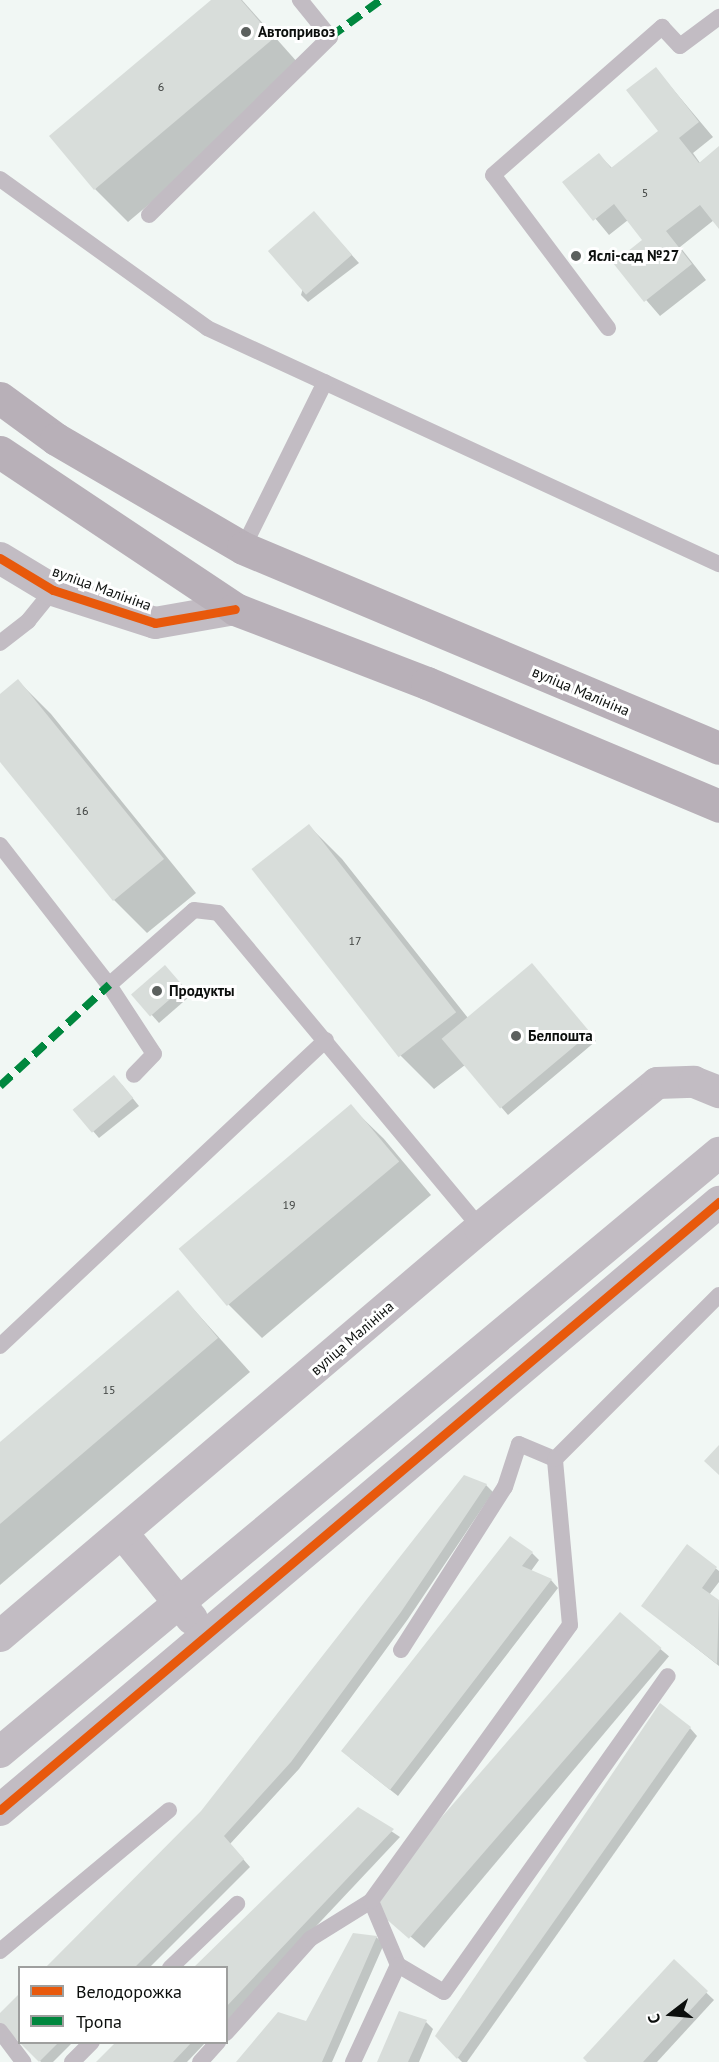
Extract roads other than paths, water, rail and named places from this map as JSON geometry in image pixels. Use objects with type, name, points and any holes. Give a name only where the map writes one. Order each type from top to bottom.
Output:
[{"type":"main road","name":"вуліца Малініна","points":[[0,398],[56,439],[243,548],[719,748]]},
{"type":"main road","points":[[0,452],[235,609],[427,683],[719,806]]},
{"type":"street","name":"вуліца Малініна","points":[[0,558],[53,590],[154,623],[235,609]]},
{"type":"street","name":"вуліца Малініна","points":[[0,1636],[123,1534],[480,1228],[657,1083],[694,1082],[719,1092]]},
{"type":"street","points":[[0,1752],[719,1153]]},
{"type":"street","points":[[0,1810],[719,1202]]},
{"type":"street","points":[[123,1534],[206,1636]]},
{"type":"lane","points":[[149,215],[330,37],[300,0]]},
{"type":"lane","points":[[608,328],[493,175],[662,27],[680,46],[719,17]]},
{"type":"lane","points":[[0,179],[207,328],[719,564]]},
{"type":"lane","points":[[243,548],[325,382]]},
{"type":"lane","points":[[0,643],[28,621],[53,590]]},
{"type":"lane","points":[[0,845],[109,984],[154,1054],[134,1075]]},
{"type":"lane","points":[[109,984],[194,910],[218,913],[326,1040],[480,1228]]},
{"type":"lane","points":[[0,1346],[326,1040]]},
{"type":"lane","points":[[555,1460],[719,1295]]},
{"type":"lane","points":[[401,1650],[505,1487],[519,1444],[555,1460]]},
{"type":"lane","points":[[228,2031],[310,1939],[371,1901],[570,1625],[555,1460]]},
{"type":"lane","points":[[371,1901],[398,1965],[444,1992],[668,1676]]},
{"type":"lane","points":[[0,1951],[170,1810]]},
{"type":"lane","points":[[172,1966],[237,1904]]},
{"type":"lane","points":[[353,2062],[398,1965]]},
{"type":"lane","points":[[0,2031],[23,2062]]},
{"type":"lane","points":[[72,2062],[91,2044]]},
{"type":"lane","points":[[200,2062],[217,2044]]},
{"type":"place","name":"Автопривоз","points":[[246,32]]},
{"type":"place","name":"Яслі-сад №27","points":[[576,256]]},
{"type":"place","name":"Продукты","points":[[157,991]]},
{"type":"place","name":"Белпошта","points":[[516,1036]]}]
